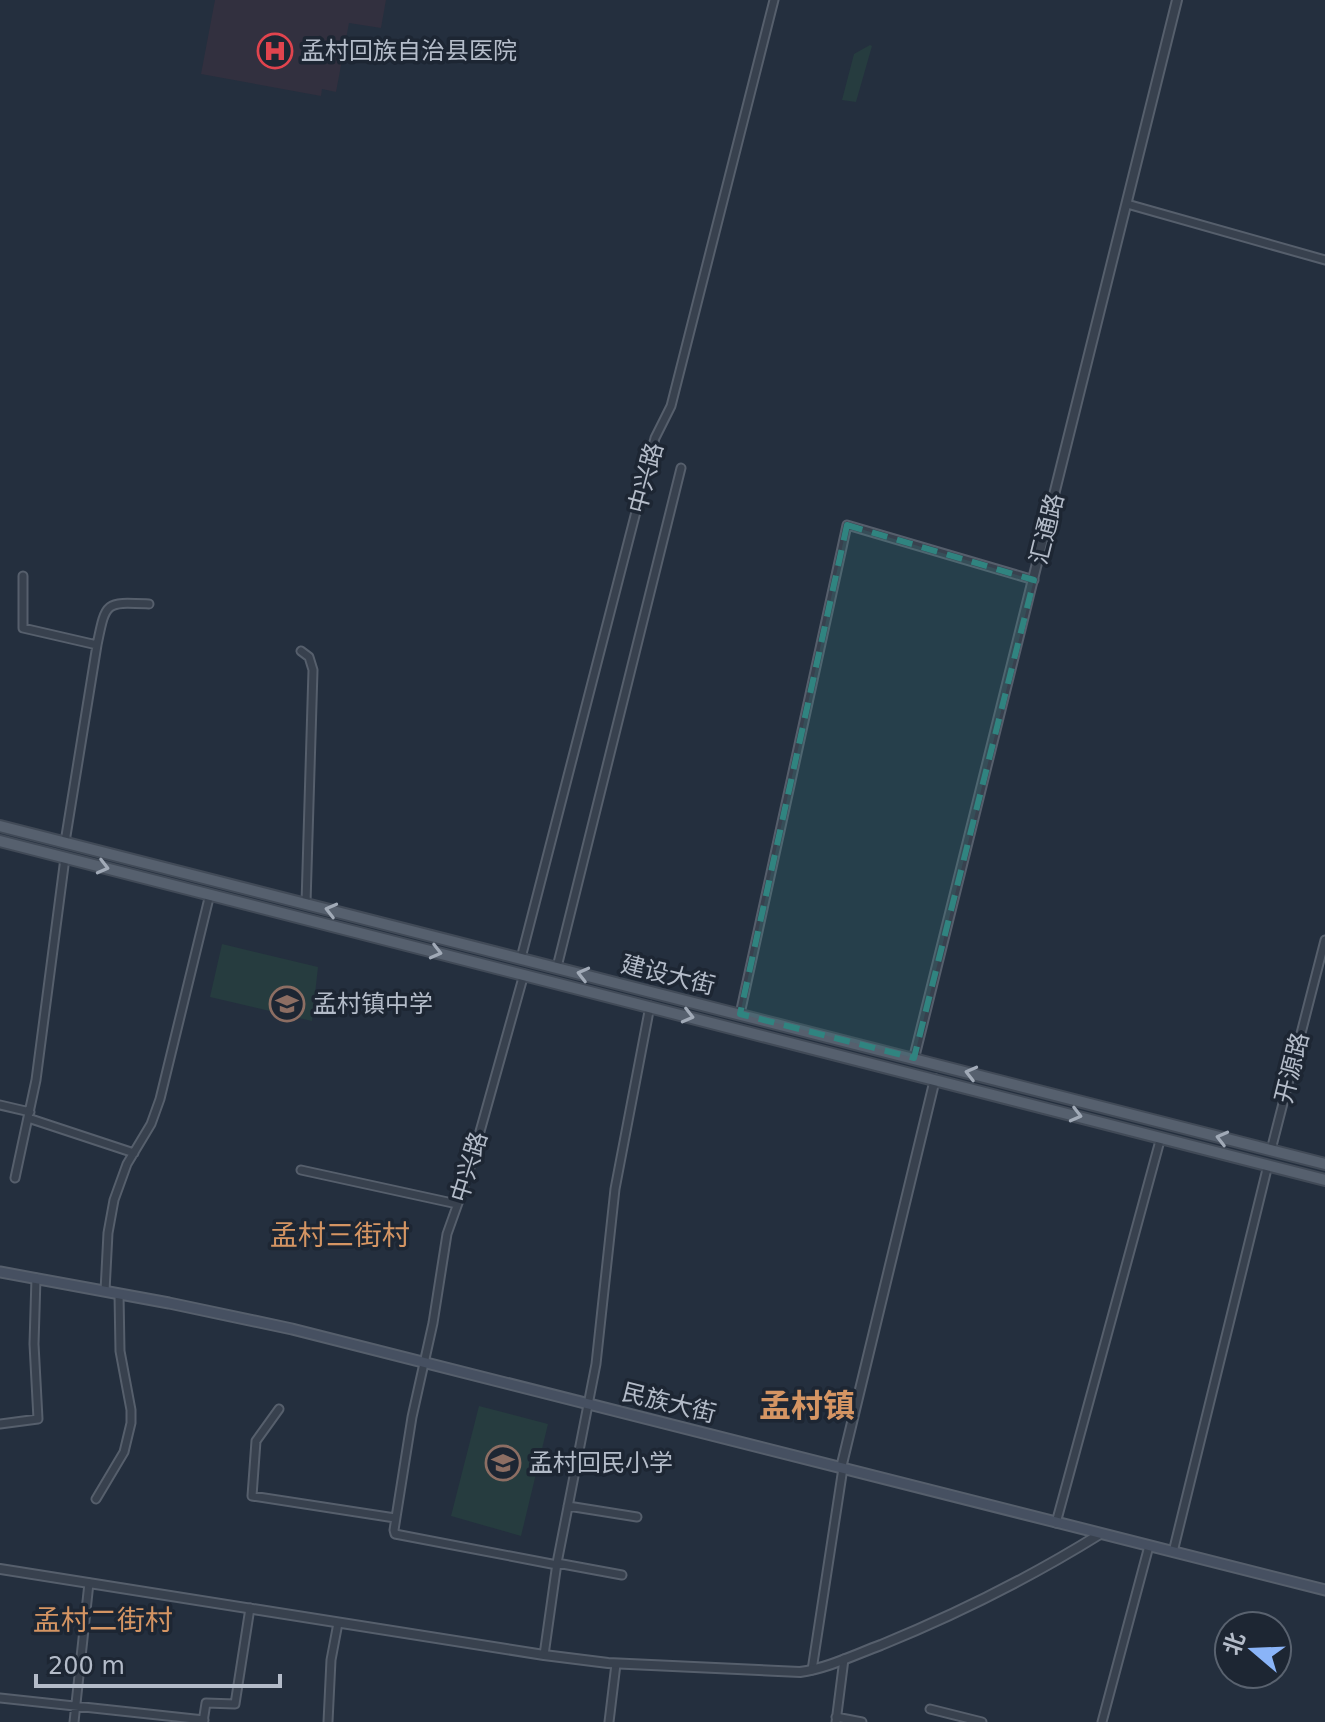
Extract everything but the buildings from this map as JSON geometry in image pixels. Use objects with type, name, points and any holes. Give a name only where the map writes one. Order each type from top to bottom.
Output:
[{"type":"main road","name":"建设大街","points":[[0,826],[1325,1164]]},
{"type":"main road","name":"建设大街","points":[[0,841],[1325,1180]]},
{"type":"main road","name":"民族大街","points":[[0,1272],[292,1329],[1325,1590]]},
{"type":"street","name":"中兴路","points":[[521,958],[655,438],[671,406],[774,0]]},
{"type":"street","name":"汇通路","points":[[914,1058],[1177,0]]},
{"type":"street","points":[[1127,204],[1325,260]]},
{"type":"street","points":[[557,967],[681,468]]},
{"type":"street","points":[[740,1014],[847,525],[1034,580]]},
{"type":"street","points":[[23,576],[23,628],[97,645]]},
{"type":"street","points":[[65,842],[104,613],[117,602],[149,604]]},
{"type":"street","points":[[301,651],[309,657],[313,670],[306,903]]},
{"type":"street","points":[[15,1178],[36,1080],[65,858]]},
{"type":"street","points":[[105,1291],[111,1216],[120,1181],[151,1124],[160,1099],[210,894]]},
{"type":"street","name":"开源路","points":[[1271,1150],[1325,940]]},
{"type":"street","name":"中兴路","points":[[395,1518],[443,1250],[467,1178],[524,974]]},
{"type":"street","points":[[544,1655],[557,1564],[596,1364],[615,1189],[650,1006]]},
{"type":"street","points":[[812,1670],[842,1468],[935,1079]]},
{"type":"street","points":[[0,1105],[134,1153]]},
{"type":"street","points":[[1056,1523],[1161,1137]]},
{"type":"street","points":[[1173,1552],[1268,1165]]},
{"type":"street","points":[[301,1170],[457,1204]]},
{"type":"street","points":[[0,1424],[38,1419],[34,1344],[36,1278]]},
{"type":"street","points":[[96,1499],[124,1452],[131,1423],[120,1351],[119,1294]]},
{"type":"street","points":[[279,1409],[256,1441],[252,1496],[395,1518],[395,1534],[622,1575]]},
{"type":"street","points":[[568,1506],[637,1517]]},
{"type":"street","points":[[0,1569],[544,1655],[616,1664],[785,1672],[812,1670],[951,1615],[1100,1534]]},
{"type":"street","points":[[1102,1722],[1149,1546]]},
{"type":"street","points":[[74,1722],[89,1583]]},
{"type":"street","points":[[0,1698],[204,1721],[206,1703],[235,1704],[250,1608]]},
{"type":"street","points":[[328,1722],[331,1660],[338,1623]]},
{"type":"street","points":[[844,1659],[836,1719],[862,1722]]},
{"type":"street","points":[[609,1722],[616,1664]]},
{"type":"street","points":[[930,1709],[982,1722]]},
{"type":"highlighted area","points":[[847,525],[1034,580],[914,1058],[740,1014]]},
{"type":"shaded area","name":"孟村回族自治县医院","points":[[215,0],[386,0],[381,28],[349,23],[336,92],[322,89],[321,96],[201,74]]},
{"type":"green space","points":[[870,45],[856,102],[842,100],[854,54]]},
{"type":"green space","points":[[222,944],[318,967],[312,1021],[210,997]]},
{"type":"green space","points":[[479,1406],[548,1424],[521,1536],[451,1516]]},
{"type":"place","name":"孟村回族自治县医院","points":[[275,51]]},
{"type":"place","name":"孟村镇中学","points":[[287,1004]]},
{"type":"place","name":"孟村回民小学","points":[[503,1463]]},
{"type":"district","name":"孟村三街村","points":[[340,1235]]},
{"type":"district","name":"孟村镇","points":[[807,1406]]},
{"type":"district","name":"孟村二街村","points":[[103,1620]]}]
